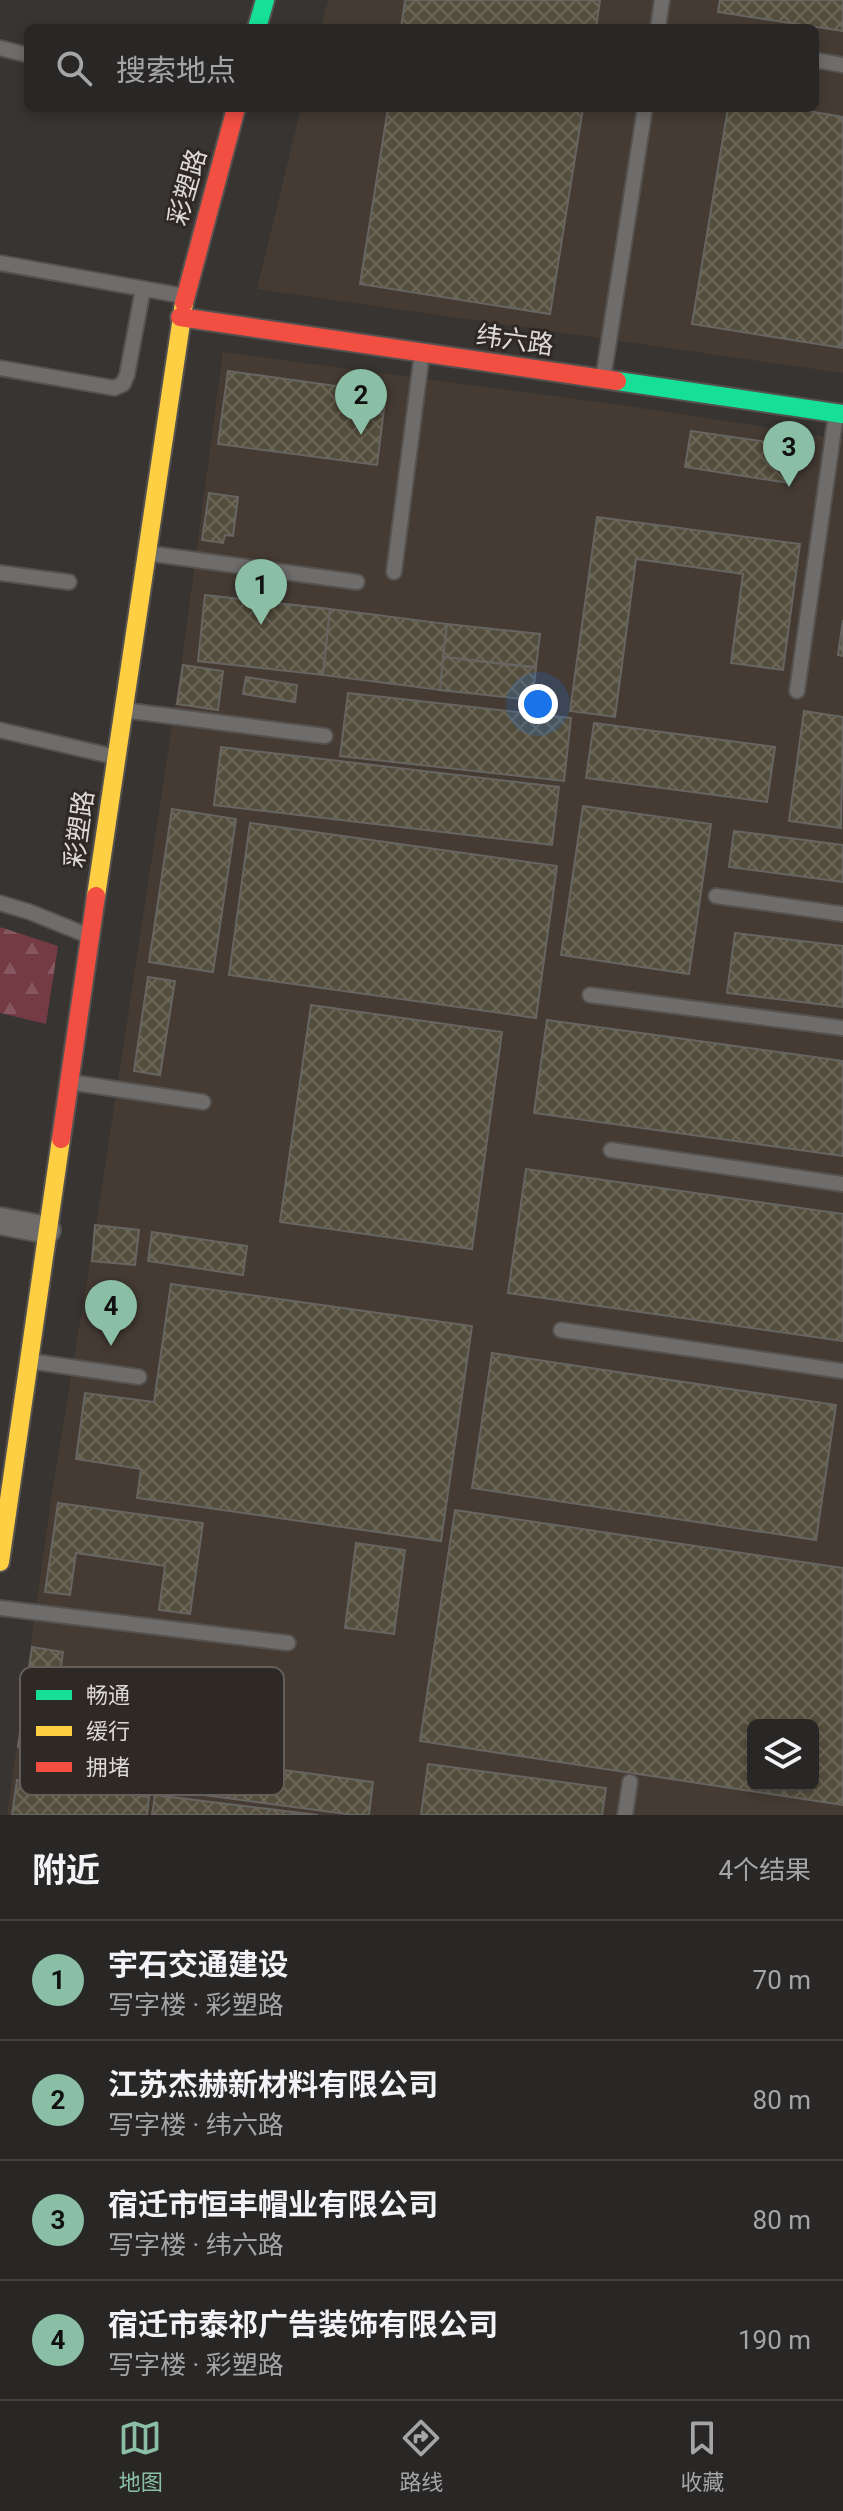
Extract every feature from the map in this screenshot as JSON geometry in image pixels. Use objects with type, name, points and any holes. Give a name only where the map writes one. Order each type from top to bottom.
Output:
[{"type":"street","points":[[258,24],[265,0]]},
{"type":"street","name":"彩塑路","points":[[0,1562],[7,1468],[28,1361],[180,317],[232,112]]},
{"type":"street","name":"纬六路","points":[[180,317],[840,414]]},
{"type":"street","points":[[0,1221],[47,1230]]},
{"type":"lane","points":[[659,24],[662,0]]},
{"type":"lane","points":[[0,48],[24,54]]},
{"type":"lane","points":[[819,61],[843,65]]},
{"type":"lane","points":[[603,379],[644,112]]},
{"type":"lane","points":[[0,263],[184,296]]},
{"type":"lane","points":[[0,368],[114,388],[123,384],[143,289]]},
{"type":"lane","points":[[394,572],[422,353]]},
{"type":"lane","points":[[797,691],[840,414]]},
{"type":"lane","points":[[146,553],[357,582]]},
{"type":"lane","points":[[0,573],[69,582]]},
{"type":"lane","points":[[123,710],[325,736]]},
{"type":"lane","points":[[0,730],[116,757]]},
{"type":"lane","points":[[716,896],[843,914]]},
{"type":"lane","points":[[0,903],[90,937]]},
{"type":"lane","points":[[590,995],[843,1028]]},
{"type":"lane","points":[[69,1082],[203,1102]]},
{"type":"lane","points":[[611,1150],[843,1184]]},
{"type":"lane","points":[[561,1330],[843,1371]]},
{"type":"lane","points":[[28,1361],[139,1377]]},
{"type":"lane","points":[[0,1608],[288,1643]]},
{"type":"lane","points":[[625,1815],[630,1782]]},
{"type":"shaded area","points":[[328,0],[843,0],[843,373],[257,289],[300,112],[819,112],[819,24],[322,24]]},
{"type":"shaded area","points":[[223,352],[628,406],[843,439],[843,1815],[7,1815],[20,1722],[20,1795],[284,1795],[284,1667],[28,1667],[182,660]]},
{"type":"green space","points":[[0,927],[58,946],[46,1024],[0,1013]]},
{"type":"building","points":[[405,0],[600,0],[597,24],[402,24]]},
{"type":"building","points":[[720,0],[843,0],[843,31],[819,27],[819,24],[797,24],[718,12]]},
{"type":"building","points":[[387,112],[582,112],[550,314],[360,284]]},
{"type":"building","points":[[727,112],[814,112],[843,117],[843,348],[692,324]]},
{"type":"building","points":[[228,371],[386,393],[377,465],[218,444]]},
{"type":"building","points":[[691,431],[795,446],[789,483],[685,467]]},
{"type":"building","points":[[209,493],[238,497],[233,536],[225,535],[223,543],[202,540]]},
{"type":"building","points":[[597,517],[800,544],[783,670],[731,663],[743,574],[636,559],[615,717],[570,711]]},
{"type":"building","points":[[205,595],[330,609],[323,675],[198,661]]},
{"type":"building","points":[[330,609],[447,624],[440,690],[323,675]]},
{"type":"building","points":[[843,620],[843,656],[838,655]]},
{"type":"building","points":[[447,624],[540,634],[536,667],[443,657]]},
{"type":"building","points":[[443,657],[536,668],[532,700],[440,690]]},
{"type":"building","points":[[183,665],[223,671],[218,710],[177,704]]},
{"type":"building","points":[[246,677],[297,685],[295,702],[243,694]]},
{"type":"building","points":[[348,693],[571,718],[564,781],[340,756]]},
{"type":"building","points":[[804,711],[843,717],[841,828],[789,821]]},
{"type":"building","points":[[594,723],[775,747],[767,802],[586,778]]},
{"type":"building","points":[[221,747],[559,787],[552,845],[214,805]]},
{"type":"building","points":[[583,806],[711,824],[689,974],[561,955]]},
{"type":"building","points":[[172,809],[236,819],[213,972],[149,962]]},
{"type":"building","points":[[250,823],[557,866],[536,1018],[229,975]]},
{"type":"building","points":[[734,831],[843,845],[843,882],[729,867]]},
{"type":"building","points":[[735,933],[843,946],[843,1007],[727,993]]},
{"type":"building","points":[[148,977],[175,981],[160,1075],[134,1071]]},
{"type":"building","points":[[311,1005],[502,1032],[472,1249],[280,1222]]},
{"type":"building","points":[[547,1020],[843,1061],[843,1156],[534,1113]]},
{"type":"building","points":[[526,1169],[843,1214],[843,1341],[508,1293]]},
{"type":"building","points":[[95,1225],[139,1230],[135,1265],[92,1261]]},
{"type":"building","points":[[152,1232],[247,1246],[243,1275],[148,1261]]},
{"type":"building","points":[[171,1284],[472,1326],[441,1541],[137,1498],[141,1469],[76,1459],[85,1393],[154,1402]]},
{"type":"building","points":[[492,1353],[836,1405],[816,1540],[472,1488]]},
{"type":"building","points":[[58,1503],[203,1523],[190,1614],[159,1610],[165,1566],[76,1553],[70,1595],[45,1592]]},
{"type":"building","points":[[455,1510],[843,1568],[843,1805],[750,1791],[819,1791],[819,1719],[747,1719],[747,1790],[420,1741]]},
{"type":"building","points":[[356,1543],[405,1550],[394,1634],[345,1628]]},
{"type":"building","points":[[32,1647],[63,1652],[61,1667],[29,1667]]},
{"type":"building","points":[[428,1764],[606,1788],[602,1815],[421,1815]]},
{"type":"building","points":[[284,1770],[373,1782],[369,1815],[204,1795],[284,1795]]},
{"type":"building","points":[[17,1780],[20,1780],[20,1795],[149,1797],[147,1815],[12,1815]]},
{"type":"building","points":[[155,1795],[318,1815],[152,1815]]},
{"type":"traffic: fast","points":[[258,24],[265,0]]},
{"type":"traffic: fast","points":[[617,381],[843,414]]},
{"type":"traffic: slow","points":[[96,896],[184,303]]},
{"type":"traffic: slow","points":[[0,1562],[61,1139]]},
{"type":"traffic: jam","points":[[184,303],[235,112]]},
{"type":"traffic: jam","points":[[180,317],[617,381]]},
{"type":"traffic: jam","points":[[61,1139],[96,896]]},
{"type":"place","name":"江苏杰赫新材料有限公司","points":[[361,435]]},
{"type":"place","name":"宿迁市恒丰帽业有限公司","points":[[789,487]]},
{"type":"place","name":"宇石交通建设","points":[[261,625]]},
{"type":"place","name":"宿迁市泰祁广告装饰有限公司","points":[[111,1346]]}]
